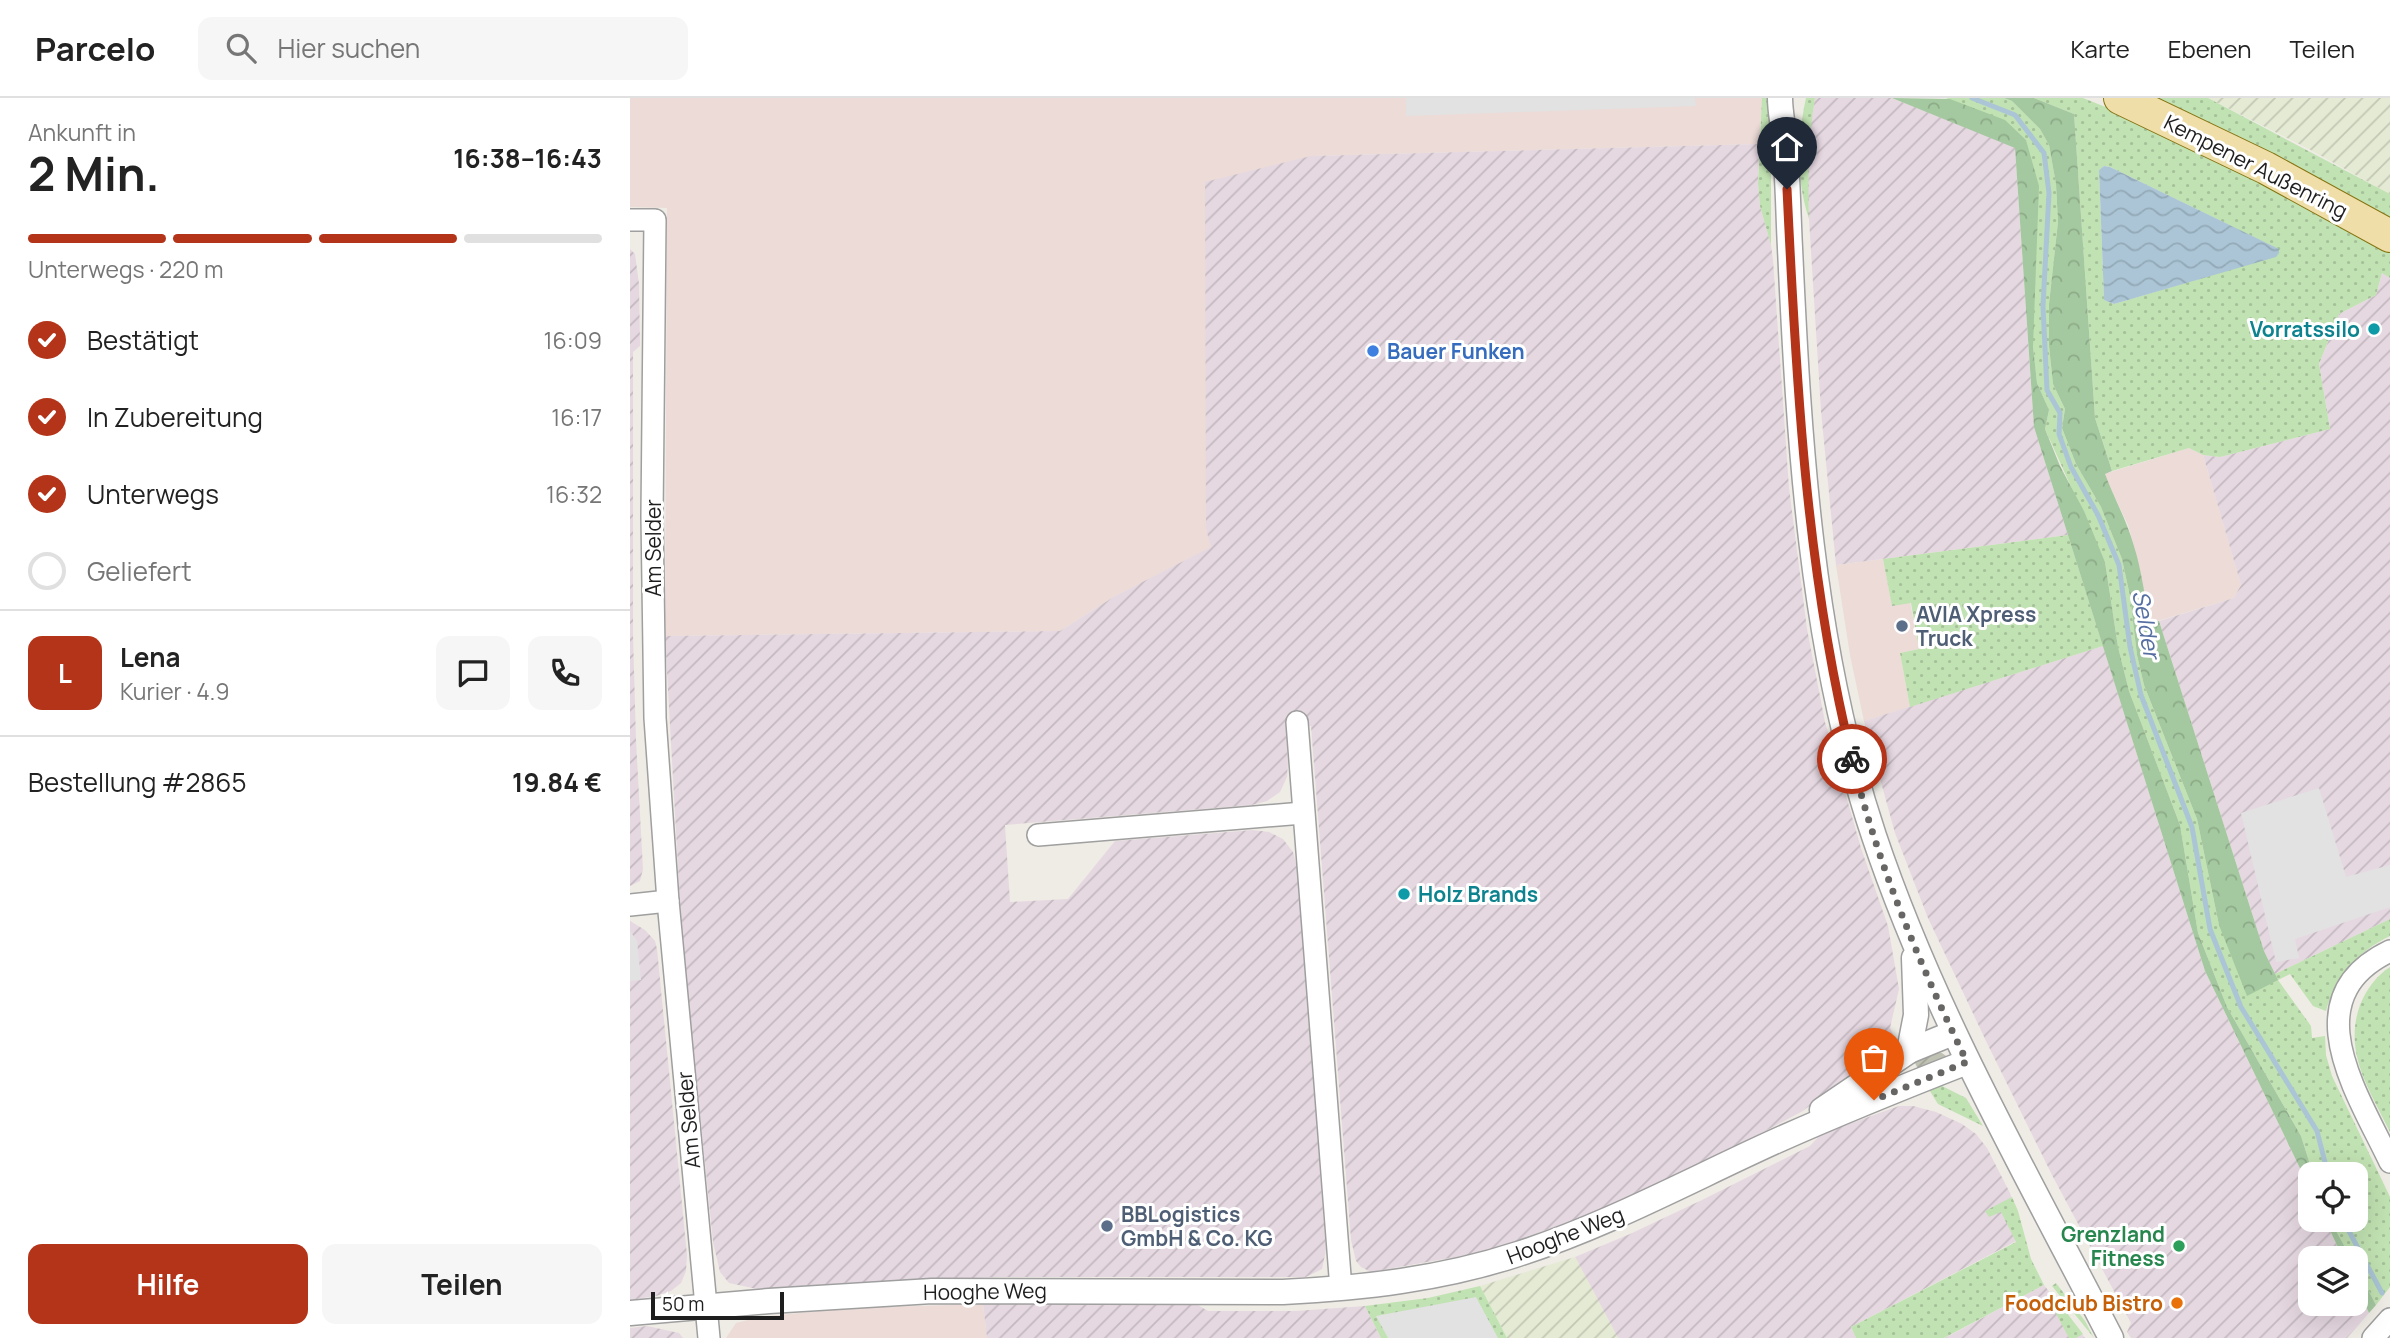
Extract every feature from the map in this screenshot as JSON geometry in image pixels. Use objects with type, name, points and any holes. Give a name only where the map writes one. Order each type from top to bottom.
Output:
[{"type":"main road","name":"Kempener Außenring","points":[[2119,98],[2266,168],[2390,236]]},
{"type":"street","points":[[1780,98],[1804,471],[1829,656],[1853,766],[1873,834],[1913,940],[1953,1033],[2111,1338]]},
{"type":"street","points":[[1784,135],[1794,98]]},
{"type":"street","name":"Am Selder","points":[[630,220],[655,220],[655,718],[668,901],[709,1338]]},
{"type":"street","points":[[1297,722],[1341,1289]]},
{"type":"street","points":[[1038,835],[1303,813]]},
{"type":"street","points":[[630,905],[668,901]]},
{"type":"street","points":[[1909,1051],[1916,1016],[1913,940]]},
{"type":"street","points":[[2390,951],[2374,958],[2350,983],[2342,1001],[2338,1041],[2345,1066],[2390,1162]]},
{"type":"street","name":"Hooghe Weg","points":[[1777,1141],[1909,1051],[1953,1033]]},
{"type":"street","name":"Hooghe Weg","points":[[630,1313],[932,1291],[1283,1292],[1341,1289],[1430,1277],[1517,1255],[1587,1231],[1777,1141],[1967,1062]]},
{"type":"street","points":[[2373,1338],[2390,1319]]},
{"type":"shaded area","points":[[630,98],[1762,98],[1762,103],[1759,144],[1311,156],[1206,529],[1212,547],[1115,596],[1060,631],[665,636],[667,208],[630,207]]},
{"type":"shaded area","points":[[1406,98],[1695,98],[1696,106],[1406,116]]},
{"type":"shaded area","points":[[1815,98],[1892,98],[2015,147],[2034,427],[2068,535],[1836,565],[1821,411],[1809,219],[1807,168]]},
{"type":"shaded area","points":[[2208,98],[2390,98],[2390,194],[2307,148]]},
{"type":"shaded area","points":[[1759,144],[1760,206],[1773,260],[1789,488],[1807,629],[1825,722],[1861,848],[1888,926],[1899,989],[1890,1028],[1896,1041],[1890,1049],[1801,1112],[1720,1155],[1597,1212],[1484,1252],[1371,1272],[1361,1267],[1356,1261],[1351,1240],[1311,726],[1286,728],[1287,777],[1280,792],[1267,801],[1252,805],[1005,825],[1010,902],[1068,899],[1115,841],[1253,830],[1269,832],[1283,839],[1293,852],[1297,867],[1326,1250],[1322,1269],[1306,1277],[998,1277],[757,1289],[729,1283],[720,1272],[713,1242],[682,939],[665,636],[1060,631],[1115,596],[1211,547],[1206,529],[1205,182],[1311,156]]},
{"type":"shaded area","points":[[630,249],[635,254],[639,284],[640,346],[633,352],[633,635],[643,869],[640,881],[630,886]]},
{"type":"shaded area","points":[[2382,273],[2390,278],[2390,919],[2275,974],[2264,951],[2159,621],[2234,598],[2241,585],[2203,455],[2220,457],[2330,429],[2319,364],[2339,314],[2376,295]]},
{"type":"shaded area","points":[[2189,448],[2203,455],[2241,585],[2234,598],[2151,623],[2128,525],[2104,474]]},
{"type":"shaded area","points":[[1883,559],[1892,605],[1910,602],[1919,649],[1900,653],[1910,707],[1864,721],[1850,655],[1836,565]]},
{"type":"shaded area","points":[[2103,646],[2205,971],[2298,1164],[2298,1232],[2331,1232],[2337,1246],[2298,1246],[2298,1316],[2366,1316],[2347,1338],[2131,1338],[2127,1332],[2131,1323],[2052,1175],[1928,918],[1895,833],[1864,721]]},
{"type":"shaded area","points":[[2319,788],[2346,877],[2390,865],[2390,907],[2295,939],[2299,958],[2276,962],[2241,813]]},
{"type":"shaded area","points":[[630,921],[645,930],[655,941],[657,949],[687,1255],[686,1271],[681,1283],[671,1291],[630,1300]]},
{"type":"shaded area","points":[[630,931],[637,941],[641,980],[630,981]]},
{"type":"shaded area","points":[[1933,1053],[1946,1056],[1919,1071],[1913,1059]]},
{"type":"shaded area","points":[[1899,1106],[1913,1106],[1936,1112],[1976,1134],[1987,1148],[2010,1193],[2024,1237],[1851,1327],[1856,1338],[1618,1338],[1575,1257],[1702,1200],[1810,1146],[1821,1134]]},
{"type":"shaded area","points":[[1575,1257],[1618,1338],[1507,1338],[1480,1286]]},
{"type":"shaded area","points":[[2044,1285],[2085,1338],[1945,1338]]},
{"type":"shaded area","points":[[1476,1297],[1498,1338],[1388,1338],[1376,1316]]},
{"type":"shaded area","points":[[983,1304],[987,1338],[726,1338],[736,1323],[760,1317],[850,1308]]},
{"type":"shaded area","points":[[983,1304],[1196,1304],[1208,1311],[1296,1311],[1365,1306],[1381,1338],[987,1338]]},
{"type":"shaded area","points":[[647,1326],[679,1333],[683,1338],[630,1338],[630,1328]]},
{"type":"green space","points":[[1762,98],[1771,98],[1771,245],[1760,206],[1758,183]]},
{"type":"green space","points":[[1806,98],[1815,98],[1809,158],[1809,219],[1799,159]]},
{"type":"green space","points":[[1892,98],[1950,99],[2005,120],[2026,140],[2039,186],[2033,346],[2037,383],[2049,410],[2045,429],[2105,562],[2118,647],[2129,691],[2180,825],[2198,933],[2227,1007],[2301,1136],[2309,1162],[2298,1164],[2205,971],[2034,427],[2015,148]]},
{"type":"green space","points":[[1946,98],[2004,98],[2012,101],[2040,129],[2049,145],[2056,184],[2058,222],[2049,304],[2049,346],[2053,384],[2065,409],[2062,428],[2076,464],[2101,507],[2122,559],[2144,685],[2197,819],[2219,925],[2277,979],[2275,974],[2390,919],[2390,936],[2367,950],[2349,966],[2330,998],[2326,1011],[2313,1006],[2290,974],[2278,980],[2311,1026],[2312,1038],[2325,1036],[2326,1055],[2332,1076],[2390,1197],[2390,1287],[2376,1305],[2368,1289],[2368,1246],[2344,1246],[2337,1232],[2368,1232],[2368,1162],[2309,1162],[2301,1136],[2227,1007],[2198,933],[2180,825],[2129,691],[2118,647],[2105,562],[2045,429],[2049,410],[2037,383],[2033,346],[2026,140]]},
{"type":"green space","points":[[2004,98],[2034,98],[2074,114],[2095,418],[2112,471],[2105,474],[2131,537],[2151,622],[2159,621],[2264,951],[2278,980],[2247,996],[2219,925],[2197,819],[2144,685],[2122,559],[2101,507],[2076,464],[2062,428],[2065,409],[2053,384],[2049,346],[2049,304],[2058,222],[2056,184],[2049,145],[2040,129],[2012,101]]},
{"type":"green space","points":[[2034,98],[2083,98],[2173,134],[2390,246],[2390,278],[2382,273],[2376,295],[2339,314],[2319,364],[2330,429],[2220,457],[2203,455],[2189,448],[2112,471],[2095,418],[2074,114]],"holes":[[[2104,166],[2278,249],[2276,256],[2114,304],[2104,300],[2099,170]]]},
{"type":"green space","points":[[2146,98],[2208,98],[2390,194],[2390,225]]},
{"type":"green space","points":[[2068,535],[2103,646],[1910,707],[1900,653],[1919,649],[1911,603],[1892,606],[1883,559]]},
{"type":"green space","points":[[2390,967],[2390,1132],[2361,1071],[2355,1039],[2362,999],[2376,979]]},
{"type":"green space","points":[[1942,1086],[1966,1098],[1983,1126],[1938,1104],[1928,1088]]},
{"type":"green space","points":[[2012,1197],[2031,1259],[2044,1285],[1944,1338],[1856,1338],[1851,1327],[2016,1242],[2001,1212],[1989,1217],[1985,1211]]},
{"type":"green space","points":[[2331,1232],[2337,1232],[2344,1246],[2337,1246]]},
{"type":"green space","points":[[2056,1283],[2085,1321],[2094,1338],[2052,1286]]},
{"type":"green space","points":[[1480,1286],[1507,1338],[1381,1338],[1365,1306],[1428,1298]]},
{"type":"green space","points":[[2368,1289],[2376,1305],[2369,1313],[2368,1311]]},
{"type":"green space","points":[[2060,1304],[2083,1334],[2069,1338],[2053,1308]]},
{"type":"water","points":[[2104,166],[2279,249],[2279,253],[2276,257],[2114,304],[2104,300],[2099,170]]},
{"type":"waterway","name":"Selder","points":[[1972,98],[2015,115],[2044,153],[2049,193],[2043,306],[2047,390],[2060,413],[2059,434],[2071,467],[2098,515],[2119,565],[2130,647],[2141,695],[2192,827],[2210,929],[2241,1007],[2317,1131],[2325,1162]]},
{"type":"waterway","name":"Selder","points":[[2349,1232],[2382,1293]]},
{"type":"way so far","points":[[1852,759],[1873,834],[1913,940],[1967,1062],[1874,1100]]},
{"type":"place","name":"Vorratssilo","points":[[2374,329]]},
{"type":"place","name":"Bauer Funken","points":[[1373,351]]},
{"type":"place","name":"AVIA Xpress Truck","points":[[1902,626]]},
{"type":"place","name":"Holz Brands","points":[[1404,894]]},
{"type":"place","name":"BBLogistics GmbH & Co. KG","points":[[1107,1226]]},
{"type":"place","name":"Grenzland Fitness","points":[[2179,1246]]},
{"type":"place","name":"Foodclub Bistro","points":[[2177,1303]]},
{"type":"route","points":[[1787,189],[1804,471],[1829,656],[1852,759]]}]
